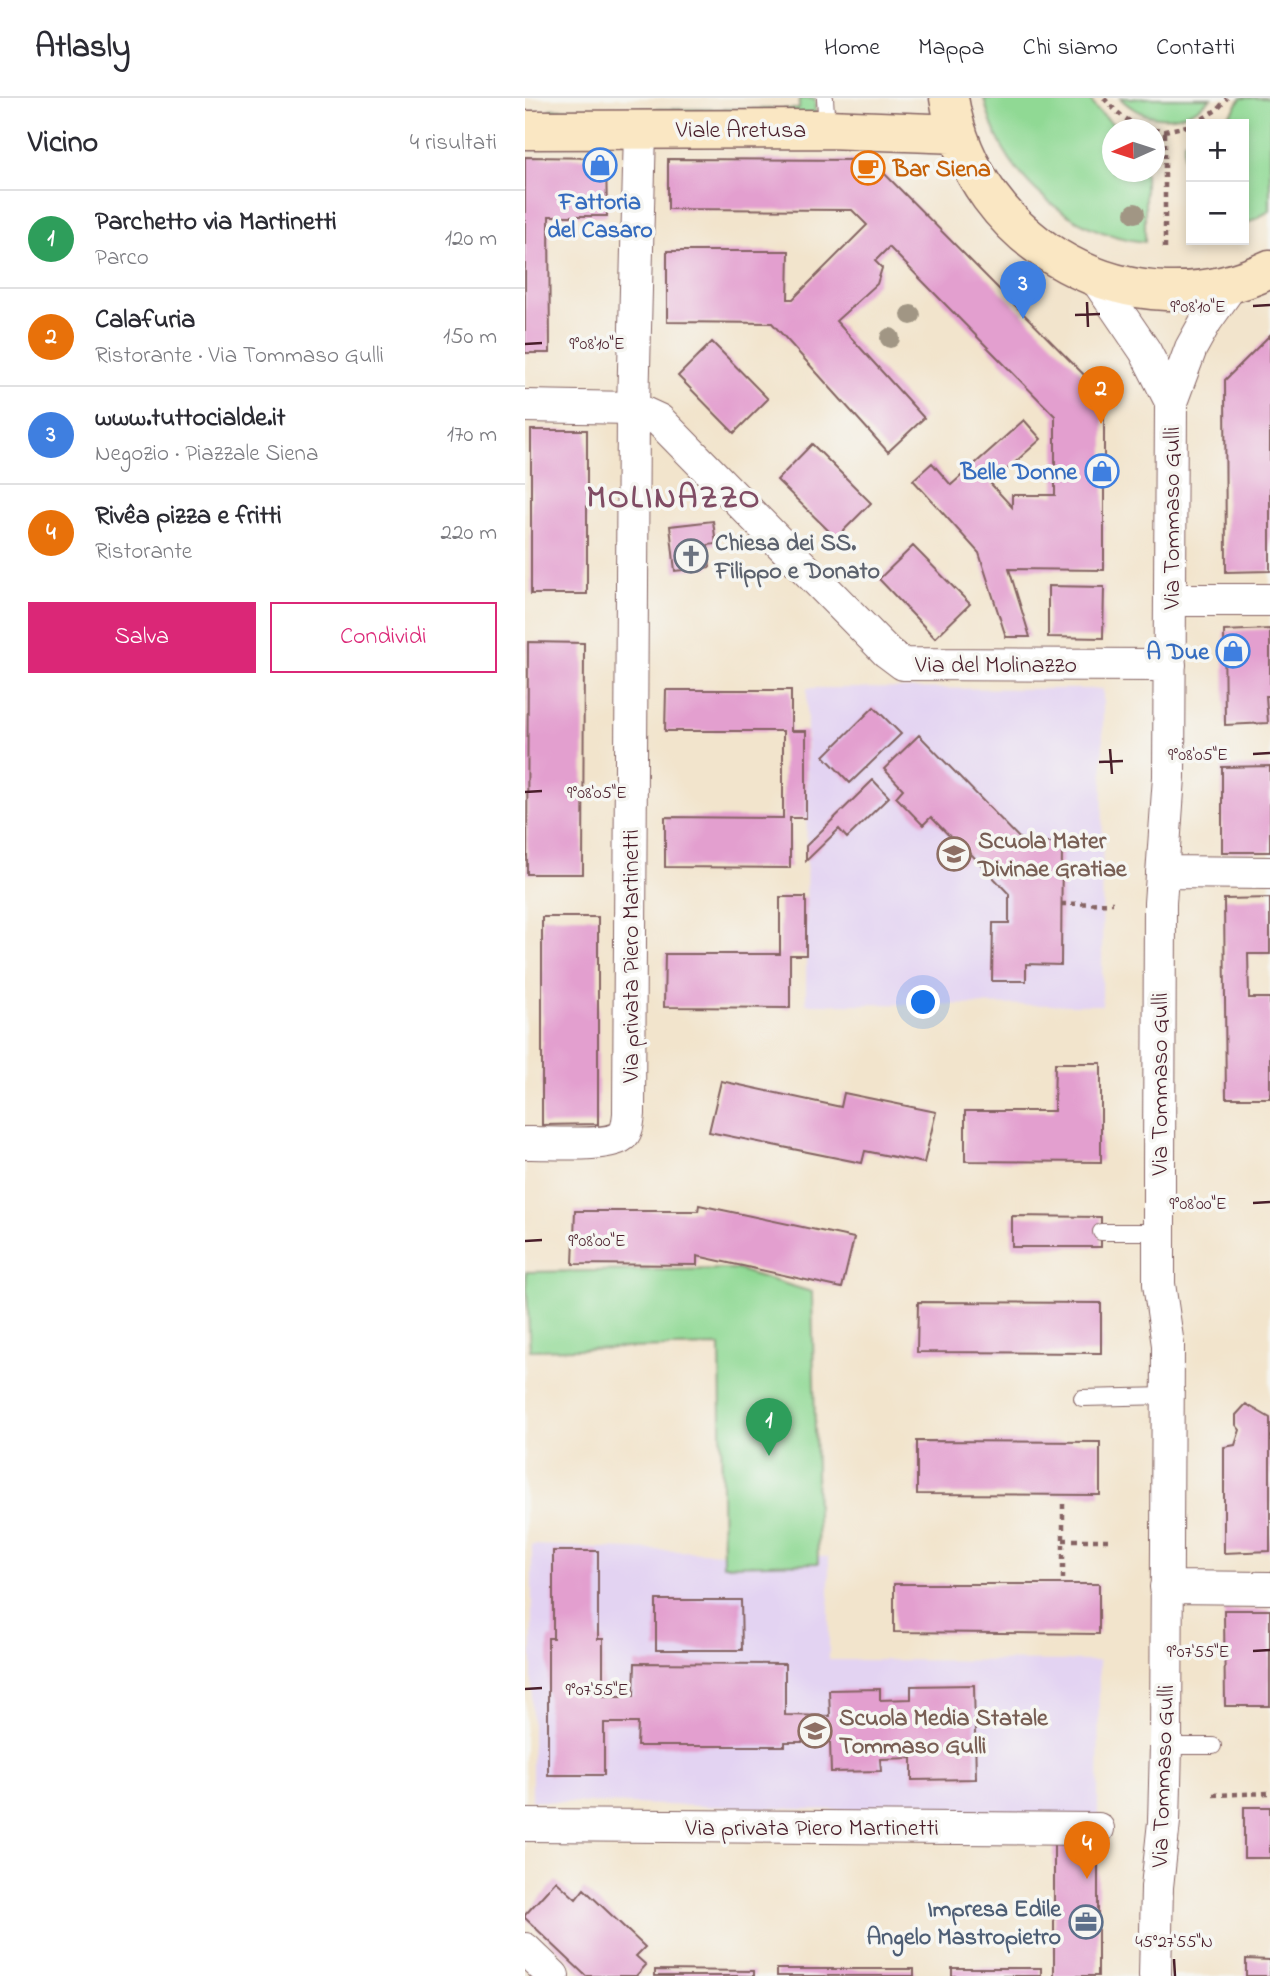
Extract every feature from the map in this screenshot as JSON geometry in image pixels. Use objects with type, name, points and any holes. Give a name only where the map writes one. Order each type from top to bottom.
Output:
[{"type":"street","points":[[949,98],[970,166],[1002,213],[1022,233],[1068,265],[1122,285],[1177,291],[1234,283],[1270,269]]},
{"type":"street","name":"Viale Aretusa","points":[[525,130],[640,130],[826,114],[958,134]]},
{"type":"street","name":"Via privata Piero Martinetti","points":[[525,1143],[607,1142],[621,1137],[627,1128],[629,1114],[632,408],[640,130]]},
{"type":"street","name":"Via Tommaso Gulli","points":[[1094,276],[1145,351],[1171,402]]},
{"type":"street","name":"Via Tommaso Gulli","points":[[1155,1976],[1157,1887],[1164,1822],[1166,1746],[1168,1345],[1159,1284],[1159,1232],[1162,872],[1170,777],[1171,402],[1191,348],[1206,321],[1234,283]]},
{"type":"street","points":[[525,406],[632,408]]},
{"type":"street","name":"Via del Molinazzo","points":[[632,408],[659,420],[896,661],[915,664],[1170,665]]},
{"type":"street","points":[[1170,600],[1270,600]]},
{"type":"street","points":[[1162,872],[1270,873]]},
{"type":"street","points":[[1166,1587],[1270,1588]]},
{"type":"street","name":"Via privata Piero Martinetti","points":[[525,1825],[1098,1829]]},
{"type":"street","points":[[525,1949],[553,1976]]},
{"type":"lane","points":[[1101,1232],[1159,1232]]},
{"type":"lane","points":[[1082,1398],[1168,1395]]},
{"type":"lane","points":[[1166,1746],[1213,1746]]},
{"type":"path","points":[[1104,98],[1112,109],[1125,119]]},
{"type":"path","points":[[1206,119],[1227,98]]},
{"type":"path","points":[[1165,131],[1186,126]]},
{"type":"path","points":[[1165,182],[1165,248]]},
{"type":"path","points":[[1061,904],[1113,903]]},
{"type":"path","points":[[1063,1502],[1063,1579]]},
{"type":"path","points":[[1063,1539],[1111,1540]]},
{"type":"path","points":[[1213,1795],[1270,1793]]},
{"type":"shaded area","name":"Scuola Mater Divinae Gratiae","points":[[807,688],[1103,689],[1102,1005],[806,1004]]},
{"type":"shaded area","name":"Scuola Media Statale Tommaso Gulli","points":[[532,1545],[829,1557],[829,1660],[1099,1661],[1098,1818],[532,1801]]},
{"type":"green space","points":[[799,98],[815,99],[815,117],[550,116],[550,109],[799,109]]},
{"type":"green space","points":[[984,98],[1089,98],[1107,119],[1102,119],[1102,182],[1145,182],[1145,242],[1089,227],[1064,213],[1042,196],[1022,175],[1005,152]]},
{"type":"green space","points":[[1120,98],[1211,98],[1189,113],[1165,118],[1141,113]]},
{"type":"green space","points":[[1241,98],[1270,98],[1270,211],[1249,222],[1249,119],[1224,119]]},
{"type":"green space","points":[[1186,140],[1184,242],[1184,141]]},
{"type":"green space","points":[[735,1269],[812,1292],[818,1563],[723,1565],[720,1346],[530,1350],[526,1272]]},
{"type":"building","points":[[525,157],[606,158],[607,216],[549,216],[550,353],[525,353]]},
{"type":"building","points":[[668,159],[871,160],[1104,395],[1104,570],[1009,569],[1030,637],[1006,637],[979,553],[913,480],[932,463],[951,485],[1024,420],[1041,439],[991,484],[1012,507],[1012,495],[1055,495],[1055,416],[889,247],[875,261],[882,268],[877,284],[836,321],[924,418],[888,452],[772,323],[667,322],[667,251],[789,251],[788,299],[793,299],[867,225],[852,210],[668,209]]},
{"type":"building","points":[[1270,335],[1270,571],[1226,572],[1225,380]]},
{"type":"building","points":[[712,342],[768,399],[734,433],[678,376]]},
{"type":"building","points":[[531,430],[587,430],[587,594],[531,594]]},
{"type":"building","points":[[812,444],[871,503],[836,538],[777,480]]},
{"type":"building","name":"Chiesa dei SS. Filippo e Donato","points":[[713,521],[716,544],[708,545],[710,567],[675,571],[670,526]]},
{"type":"building","points":[[913,546],[970,604],[935,638],[879,579]]},
{"type":"building","points":[[1048,586],[1104,587],[1103,638],[1048,637]]},
{"type":"building","points":[[1270,629],[1270,696],[1266,696],[1268,723],[1225,725],[1224,631]]},
{"type":"building","points":[[528,642],[584,643],[583,874],[527,874]]},
{"type":"building","points":[[666,690],[791,690],[791,731],[806,731],[806,818],[790,818],[790,868],[665,867],[665,817],[783,818],[783,731],[665,731]]},
{"type":"building","points":[[874,707],[901,734],[850,783],[824,756]]},
{"type":"building","points":[[919,735],[1024,843],[1062,843],[1061,965],[1026,964],[1026,981],[992,981],[993,923],[1009,923],[1009,894],[971,854],[961,864],[954,857],[962,849],[931,817],[923,825],[896,797],[903,789],[884,769]]},
{"type":"building","points":[[1270,766],[1270,852],[1222,852],[1222,767]]},
{"type":"building","points":[[873,780],[889,797],[847,838],[839,829],[806,861],[806,846]]},
{"type":"building","points":[[780,897],[806,897],[806,955],[790,955],[790,1008],[664,1007],[665,954],[780,954]]},
{"type":"building","points":[[1270,898],[1270,954],[1248,954],[1249,998],[1270,998],[1270,1098],[1226,1098],[1224,899]]},
{"type":"building","points":[[542,917],[598,917],[598,1124],[542,1125]]},
{"type":"building","points":[[1055,1063],[1101,1063],[1101,1162],[965,1161],[965,1111],[1054,1111]]},
{"type":"building","points":[[721,1081],[841,1107],[844,1093],[936,1112],[924,1163],[865,1151],[862,1163],[709,1132]]},
{"type":"building","points":[[699,1205],[854,1238],[842,1288],[697,1256],[697,1265],[573,1264],[575,1211],[698,1211]]},
{"type":"building","points":[[1012,1216],[1101,1217],[1101,1247],[1012,1247]]},
{"type":"building","points":[[918,1302],[1101,1303],[1101,1353],[917,1352]]},
{"type":"building","points":[[1246,1404],[1270,1418],[1270,1551],[1224,1553],[1224,1447],[1235,1445],[1240,1430],[1236,1425],[1236,1415]]},
{"type":"building","points":[[917,1441],[1100,1442],[1100,1495],[917,1494]]},
{"type":"building","points":[[553,1551],[598,1551],[598,1639],[603,1639],[603,1696],[634,1696],[635,1663],[785,1664],[785,1715],[830,1716],[829,1690],[880,1689],[880,1700],[911,1699],[911,1686],[974,1685],[976,1779],[912,1780],[912,1758],[880,1759],[881,1771],[831,1772],[830,1742],[785,1742],[785,1746],[637,1746],[638,1723],[604,1723],[604,1775],[548,1775],[548,1638],[553,1638]]},
{"type":"building","points":[[894,1584],[1099,1584],[1099,1634],[894,1632]]},
{"type":"building","points":[[656,1600],[741,1600],[742,1650],[656,1650]]},
{"type":"building","points":[[1224,1610],[1270,1610],[1270,1706],[1225,1706]]},
{"type":"building","points":[[1244,1807],[1270,1807],[1270,1858],[1244,1858]]},
{"type":"building","points":[[1054,1844],[1098,1844],[1098,1976],[1054,1976]]},
{"type":"building","points":[[556,1881],[576,1899],[584,1889],[645,1947],[636,1956],[646,1965],[636,1976],[586,1976],[525,1918]]},
{"type":"building","points":[[1246,1959],[1270,1960],[1270,1976],[1246,1976]]},
{"type":"building","points":[[952,1968],[1041,1968],[1041,1976],[952,1976]]},
{"type":"building","points":[[777,1969],[914,1969],[914,1976],[777,1976]]},
{"type":"building","points":[[655,1970],[754,1971],[754,1976],[655,1976]]},
{"type":"place","name":"Fattoria del Casaro","points":[[600,165]]},
{"type":"place","name":"Bar Siena","points":[[868,168]]},
{"type":"place","name":"www.tuttocialde.it","points":[[1023,319]]},
{"type":"place","name":"Calafuria","points":[[1101,424]]},
{"type":"place","name":"Belle Donne","points":[[1102,471]]},
{"type":"place","name":"Chiesa dei SS. Filippo e Donato","points":[[691,556]]},
{"type":"place","name":"A Due","points":[[1233,651]]},
{"type":"place","name":"Scuola Mater Divinae Gratiae","points":[[954,854]]},
{"type":"place","name":"Parchetto via Martinetti","points":[[769,1456]]},
{"type":"place","name":"Scuola Media Statale Tommaso Gulli","points":[[815,1731]]},
{"type":"place","name":"Rivêa pizza e fritti","points":[[1087,1879]]},
{"type":"place","name":"Impresa Edile Angelo Mastropietro","points":[[1086,1922]]},
{"type":"district","name":"MOLINAZZO","points":[[674,496]]}]
